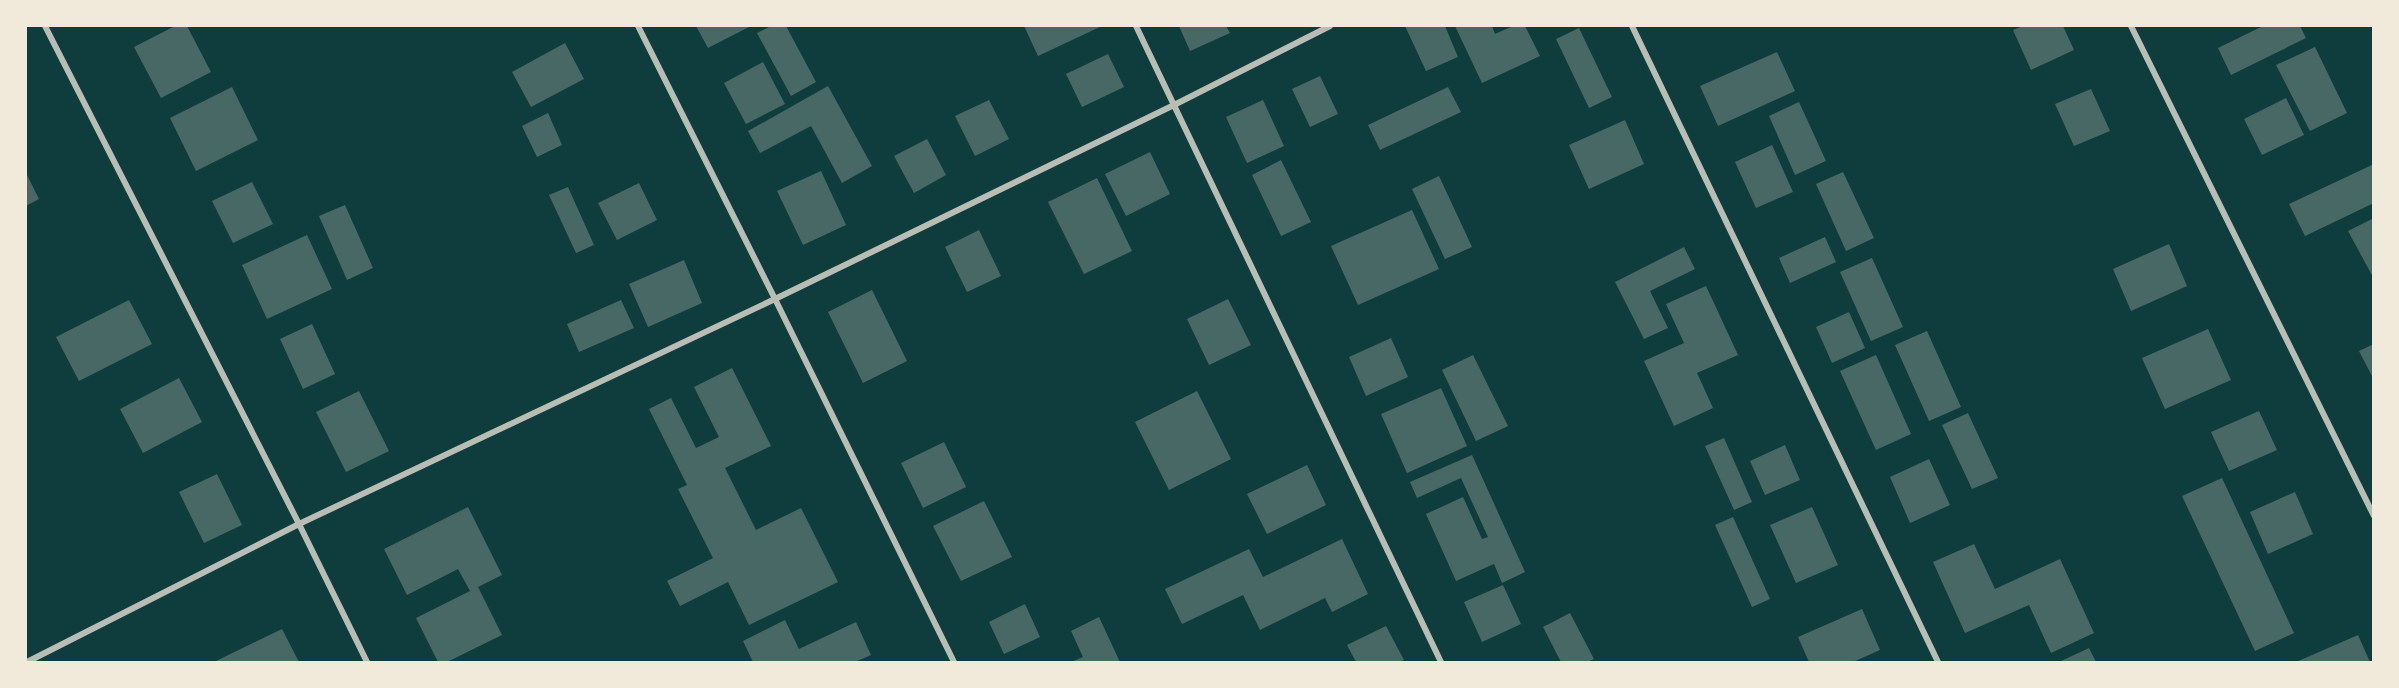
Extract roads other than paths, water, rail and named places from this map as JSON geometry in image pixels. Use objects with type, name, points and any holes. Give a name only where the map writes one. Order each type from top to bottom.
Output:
[{"type":"street","points":[[45,26],[299,524],[367,663]]},
{"type":"street","points":[[638,26],[775,298],[954,663]]},
{"type":"street","points":[[1136,26],[1442,663]]},
{"type":"street","points":[[27,663],[299,524],[775,298],[1174,105],[1330,26]]},
{"type":"street","points":[[1632,26],[1938,663]]},
{"type":"street","points":[[2131,26],[2373,516]]}]
